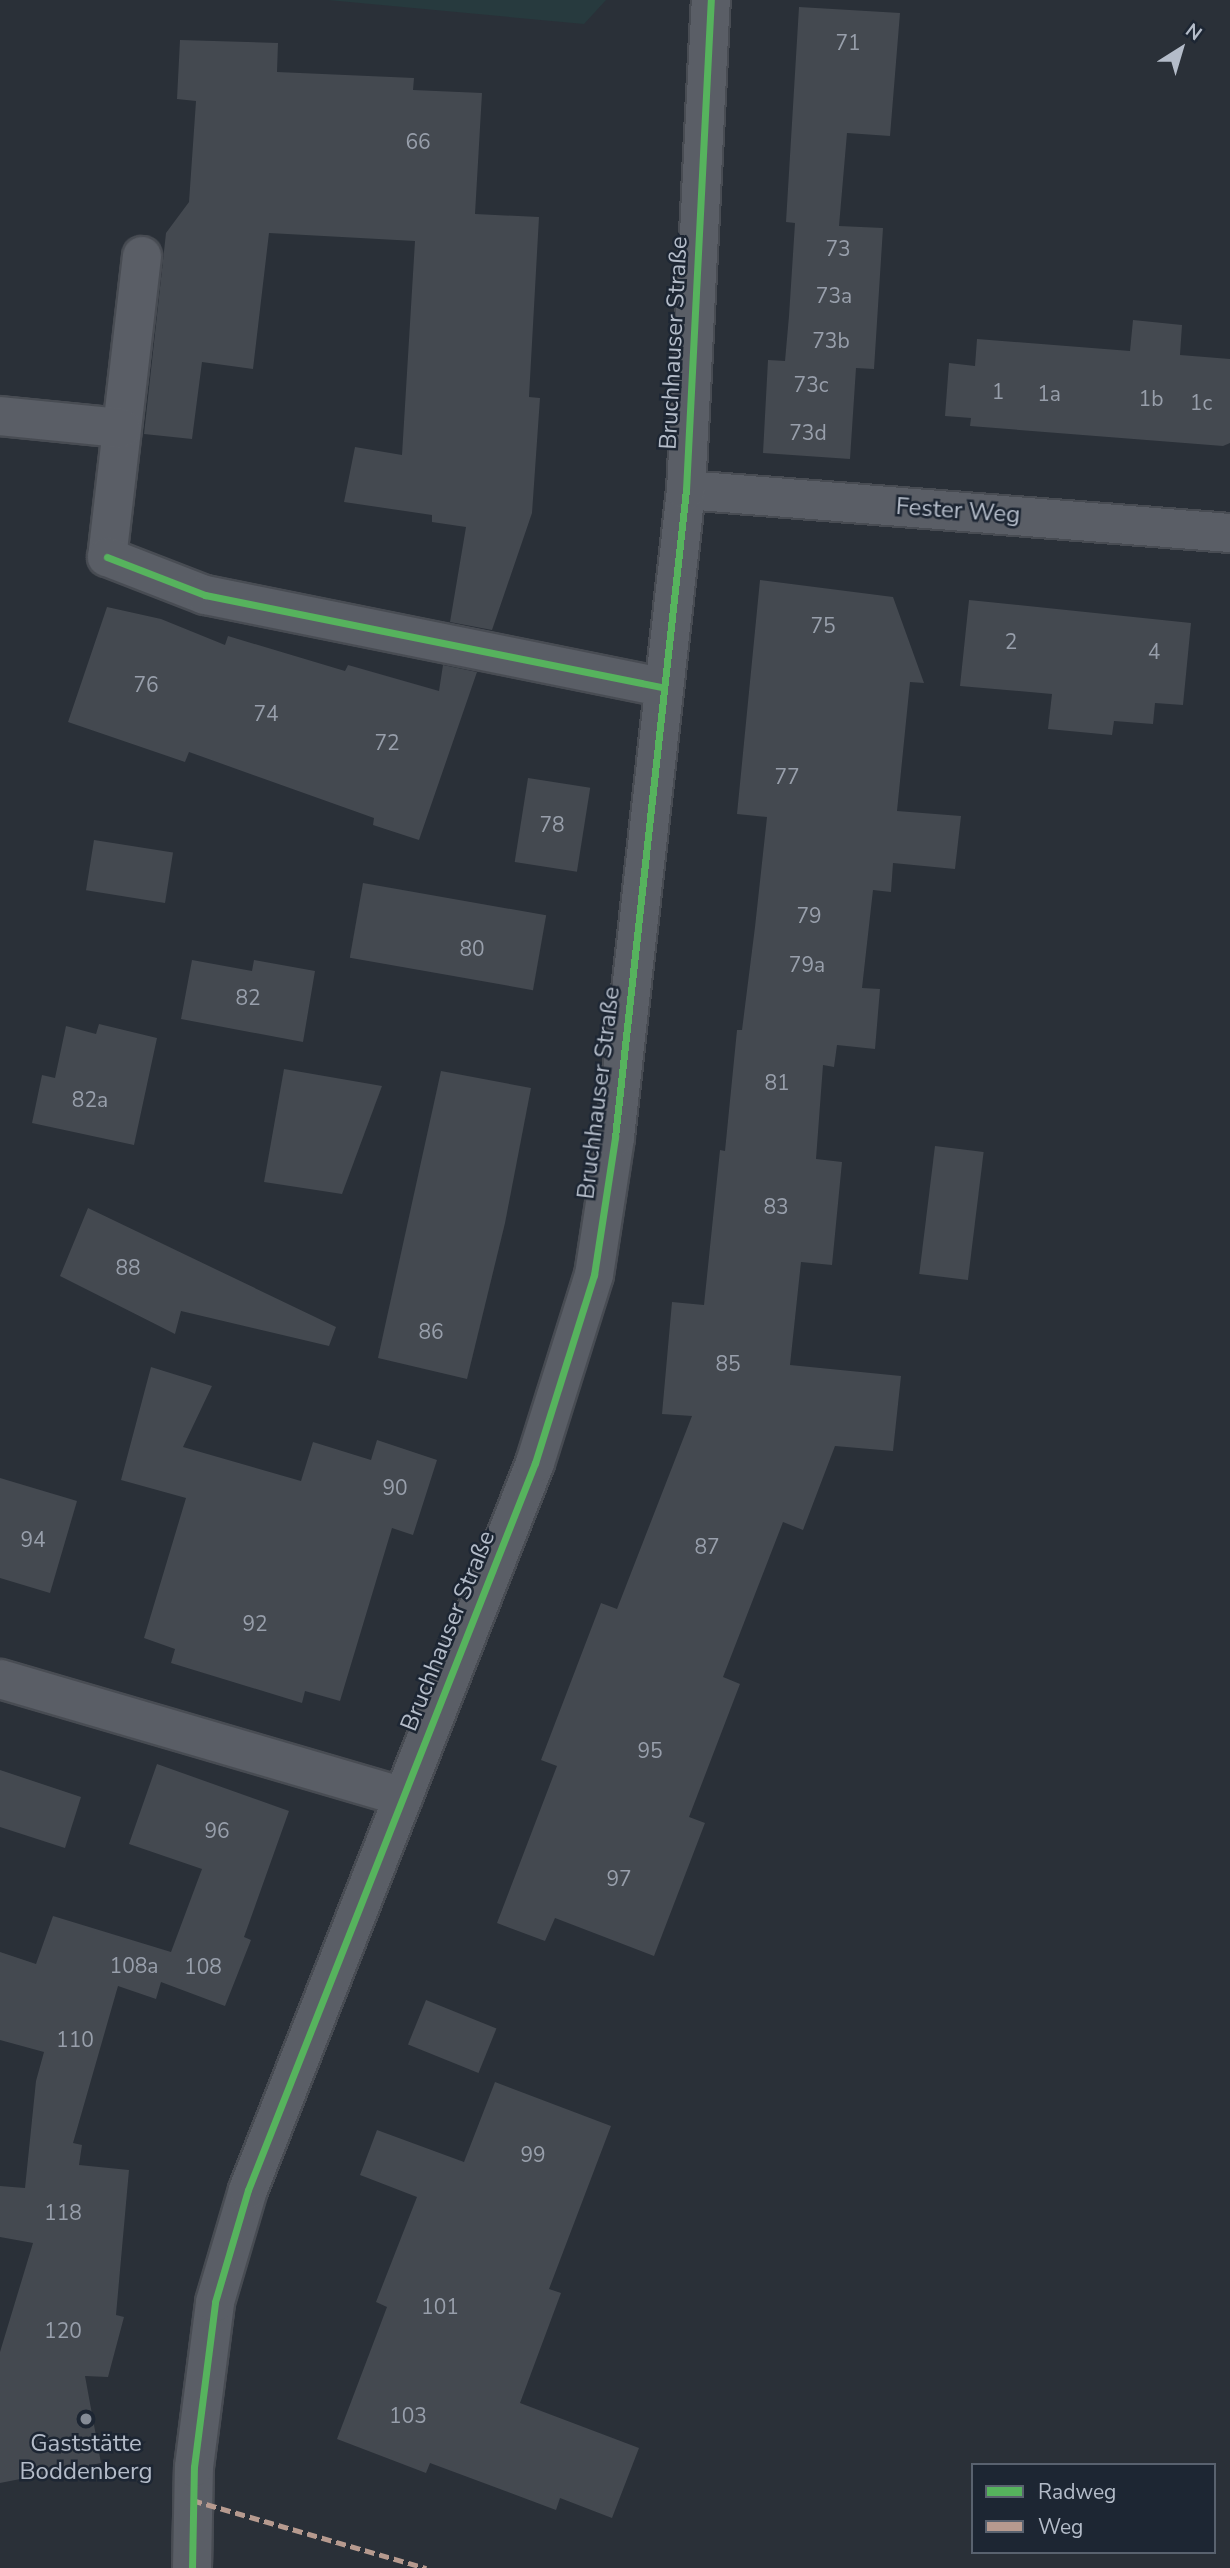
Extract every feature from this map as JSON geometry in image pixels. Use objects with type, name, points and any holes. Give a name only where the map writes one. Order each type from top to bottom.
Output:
[{"type":"street","name":"Bruchhauser Straße","points":[[192,2568],[194,2467],[215,2302],[248,2190],[535,1463],[594,1275],[615,1137],[662,687],[686,490],[711,0]]},
{"type":"street","points":[[142,256],[107,557],[205,595],[662,687]]},
{"type":"street","points":[[0,416],[121,428]]},
{"type":"street","name":"Fester Weg","points":[[686,490],[1230,533]]},
{"type":"street","points":[[0,1679],[403,1797]]},
{"type":"green space","points":[[328,0],[606,0],[584,24]]},
{"type":"building","points":[[799,7],[900,13],[890,136],[847,133],[839,226],[883,228],[874,369],[856,368],[850,459],[763,453],[768,360],[785,361],[789,316],[795,223],[786,222]]},
{"type":"building","points":[[180,40],[278,43],[277,72],[414,78],[413,90],[482,93],[475,214],[539,217],[529,397],[540,398],[532,513],[492,630],[450,622],[466,527],[432,522],[432,515],[344,502],[355,447],[402,455],[415,241],[269,233],[253,369],[202,362],[192,439],[144,434],[166,233],[189,202],[196,101],[177,99]]},
{"type":"building","points":[[1133,320],[1182,325],[1180,355],[1230,359],[1230,443],[1223,446],[970,426],[971,418],[945,416],[949,363],[975,366],[977,339],[1130,351]]},
{"type":"building","points":[[760,580],[893,597],[924,683],[910,682],[897,811],[961,816],[955,869],[893,863],[891,892],[873,890],[862,988],[880,989],[875,1049],[837,1045],[834,1067],[823,1065],[816,1159],[842,1162],[832,1265],[801,1262],[790,1365],[901,1376],[893,1451],[835,1446],[803,1530],[783,1522],[723,1677],[740,1684],[689,1817],[705,1823],[654,1956],[555,1918],[545,1941],[497,1923],[557,1766],[541,1760],[601,1603],[617,1609],[692,1416],[662,1414],[672,1302],[704,1305],[720,1150],[725,1151],[737,1030],[742,1030],[755,927],[767,817],[737,814]]},
{"type":"building","points":[[969,600],[1191,623],[1183,705],[1155,703],[1153,724],[1114,721],[1112,735],[1048,729],[1052,694],[960,686]]},
{"type":"building","points":[[107,607],[161,619],[225,645],[228,636],[345,671],[348,665],[439,691],[443,665],[477,672],[419,840],[373,825],[374,818],[189,752],[185,762],[68,722]]},
{"type":"building","points":[[528,778],[590,788],[577,872],[515,862]]},
{"type":"building","points":[[94,840],[173,853],[165,903],[86,890]]},
{"type":"building","points":[[363,883],[546,915],[533,990],[350,958]]},
{"type":"building","points":[[192,960],[252,971],[254,960],[315,971],[303,1042],[181,1019]]},
{"type":"building","points":[[99,1024],[157,1038],[134,1145],[32,1123],[42,1075],[55,1078],[66,1026],[96,1034]]},
{"type":"building","points":[[284,1069],[382,1086],[342,1194],[264,1182]]},
{"type":"building","points":[[441,1071],[531,1088],[505,1223],[467,1379],[378,1358]]},
{"type":"building","points":[[935,1146],[984,1152],[968,1280],[919,1274]]},
{"type":"building","points":[[88,1208],[336,1327],[329,1346],[181,1311],[175,1334],[60,1276]]},
{"type":"building","points":[[151,1367],[212,1386],[183,1447],[301,1481],[313,1442],[371,1460],[377,1440],[437,1460],[413,1535],[392,1528],[340,1701],[305,1691],[302,1703],[171,1663],[175,1649],[144,1638],[186,1498],[121,1480]]},
{"type":"building","points":[[0,1478],[77,1501],[50,1593],[0,1578]]},
{"type":"building","points":[[157,1764],[289,1811],[244,1937],[251,1940],[225,2006],[161,1982],[156,1999],[118,1986],[73,2143],[82,2145],[79,2165],[129,2170],[116,2315],[124,2317],[108,2377],[85,2376],[101,2463],[0,2483],[0,2352],[33,2243],[0,2237],[0,2186],[25,2188],[36,2081],[44,2052],[0,2040],[0,1952],[36,1964],[53,1916],[171,1952],[202,1869],[129,1844]]},
{"type":"building","points":[[0,1770],[81,1797],[65,1848],[0,1827]]},
{"type":"building","points":[[426,2000],[496,2028],[478,2073],[408,2045]]},
{"type":"building","points":[[495,2082],[611,2126],[549,2289],[561,2293],[520,2403],[639,2448],[612,2518],[560,2498],[556,2510],[430,2463],[426,2473],[337,2439],[387,2307],[376,2302],[417,2197],[360,2175],[377,2130],[464,2162]]},
{"type":"marked path","points":[[192,2500],[426,2568]]},
{"type":"cycle path","points":[[192,2568],[194,2467],[215,2302],[248,2190],[535,1463],[594,1275],[615,1137],[686,490],[711,0]]},
{"type":"cycle path","points":[[107,557],[205,595],[662,687]]},
{"type":"place","name":"Gaststätte Boddenberg","points":[[86,2419]]}]
